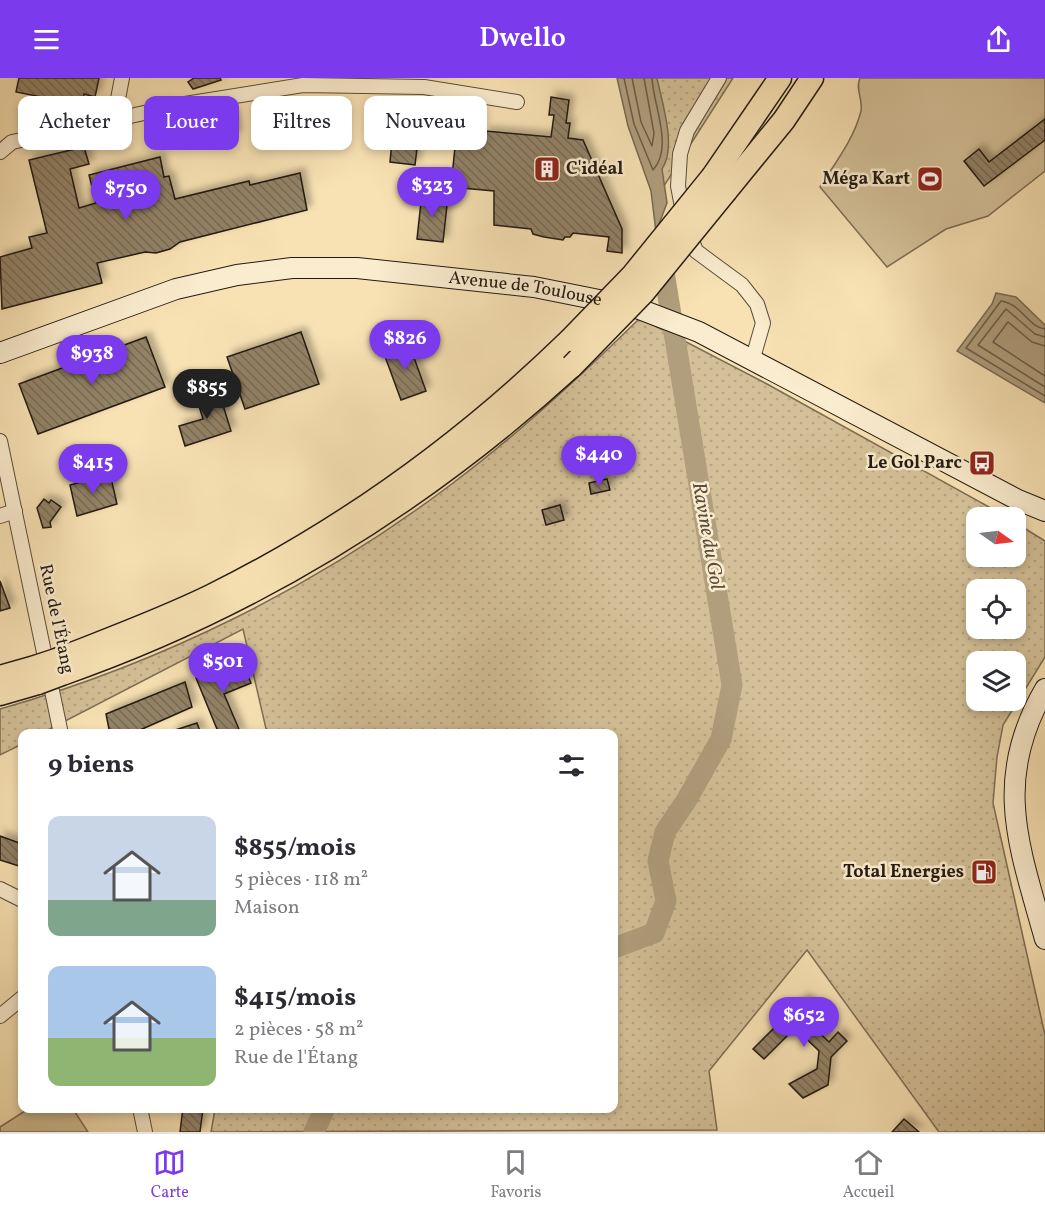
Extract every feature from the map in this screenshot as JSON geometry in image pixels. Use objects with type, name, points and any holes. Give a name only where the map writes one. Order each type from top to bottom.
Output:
[{"type":"highway","points":[[720,183],[780,78]]},
{"type":"highway","points":[[0,694],[36,675],[170,632],[224,608],[313,560],[422,489],[499,430],[572,366],[643,293],[720,183],[800,78]]},
{"type":"highway","points":[[61,667],[211,596],[345,520],[406,479],[471,430],[570,340],[720,183],[784,120],[812,78]]},
{"type":"highway","points":[[0,677],[36,675]]},
{"type":"main road","name":"Avenue de Toulouse","points":[[0,353],[176,289],[237,275],[292,268],[357,268],[534,287],[634,307],[699,332],[753,358],[1018,500],[1045,511]]},
{"type":"main road","name":"Avenue de Toulouse","points":[[1018,500],[1045,519]]},
{"type":"main road","points":[[1045,689],[1022,735],[1015,780],[1014,820],[1045,939]]},
{"type":"street","points":[[119,96],[122,78]]},
{"type":"street","points":[[719,78],[687,131],[680,154],[678,186],[685,223],[696,251],[742,285],[757,304],[763,323],[753,358]]},
{"type":"street","points":[[132,116],[185,104],[303,86],[424,82],[517,102]]},
{"type":"street","points":[[0,152],[12,142],[18,141]]},
{"type":"street","name":"Rue de l'Étang","points":[[0,441],[60,729]]},
{"type":"street","points":[[0,516],[15,511]]},
{"type":"street","points":[[0,889],[18,898]]},
{"type":"street","points":[[0,1016],[18,1001]]},
{"type":"street","points":[[141,1113],[145,1132]]},
{"type":"shaded area","points":[[644,78],[733,78],[662,189]]},
{"type":"shaded area","name":"Méga Kart","points":[[860,78],[1045,78],[1045,171],[988,216],[946,229],[887,267],[820,187],[858,121],[861,111],[858,86]]},
{"type":"shaded area","points":[[640,318],[767,384],[989,507],[966,507],[966,567],[1026,567],[1026,529],[1045,541],[1045,657],[1026,688],[1026,651],[966,651],[966,711],[1012,711],[1003,725],[997,757],[993,803],[1045,1035],[1045,1132],[939,1132],[807,950],[709,1071],[717,1130],[211,1132],[214,1113],[618,1113],[618,729],[266,729],[243,629],[50,729],[18,729],[18,746],[0,755],[0,709],[120,669],[237,617],[348,555],[402,520],[502,444],[550,404]]},
{"type":"shaded area","points":[[22,1113],[76,1113],[88,1132],[0,1132],[0,1127]]},
{"type":"water","points":[[617,78],[657,78],[665,112],[668,149],[662,169],[667,203],[656,232],[651,191],[628,126]]},
{"type":"water","points":[[996,293],[1016,297],[1045,325],[1045,403],[957,351],[992,304]]},
{"type":"building","points":[[19,78],[99,78],[95,96],[84,94],[84,96],[36,96],[16,92]]},
{"type":"building","points":[[194,78],[220,78],[221,80],[193,89],[188,82]]},
{"type":"building","name":"C'idéal","points":[[551,97],[569,100],[566,123],[570,123],[568,138],[583,140],[622,229],[622,253],[607,251],[609,237],[573,233],[563,240],[533,234],[531,229],[494,225],[494,191],[451,187],[455,150],[487,150],[487,131],[551,137],[554,115],[549,115]]},
{"type":"building","points":[[1045,119],[1045,140],[984,186],[964,161],[979,149],[989,162]]},
{"type":"building","points":[[71,150],[85,150],[89,164],[70,169],[79,208],[96,203],[89,175],[160,157],[164,177],[169,176],[175,199],[249,181],[250,185],[300,173],[307,210],[180,242],[170,249],[156,253],[145,252],[97,263],[102,283],[2,309],[0,257],[32,248],[29,237],[47,233],[29,160]]},
{"type":"building","points":[[391,150],[417,150],[415,165],[390,162]]},
{"type":"building","points":[[422,193],[448,196],[443,242],[417,239]]},
{"type":"building","points":[[301,332],[319,384],[245,409],[227,357]]},
{"type":"building","points":[[146,337],[165,387],[38,434],[19,384]]},
{"type":"building","points":[[408,341],[426,391],[401,400],[383,351]]},
{"type":"building","points":[[218,389],[231,431],[185,446],[179,426],[203,419],[196,396]]},
{"type":"building","points":[[110,474],[117,504],[77,516],[70,485]]},
{"type":"building","points":[[607,479],[610,490],[591,494],[589,483]]},
{"type":"building","points":[[44,499],[49,503],[51,500],[61,507],[50,522],[51,527],[43,528],[37,508]]},
{"type":"building","points":[[560,505],[564,520],[546,525],[542,510]]},
{"type":"building","points":[[0,581],[10,608],[0,611]]},
{"type":"building","points":[[241,660],[251,683],[224,694],[239,729],[217,729],[196,678]]},
{"type":"building","points":[[185,682],[192,707],[142,729],[109,729],[106,714]]},
{"type":"building","points":[[197,723],[199,729],[178,729]]},
{"type":"building","points":[[0,836],[18,843],[18,866],[0,860]]},
{"type":"building","points":[[804,998],[812,1006],[802,1016],[829,1042],[838,1032],[847,1041],[831,1057],[828,1085],[803,1098],[789,1084],[817,1069],[819,1051],[795,1028],[764,1059],[753,1049]]},
{"type":"building","points":[[182,1113],[202,1113],[200,1132],[180,1132]]},
{"type":"building","points":[[904,1119],[919,1132],[892,1132]]},
{"type":"waterway","name":"Ravine du Gol","points":[[618,946],[654,933],[666,901],[658,861],[665,832],[686,801],[721,739],[732,685],[661,254]]},
{"type":"waterway","name":"Ravine du Gol","points":[[314,1132],[323,1113]]},
{"type":"place","name":"C'idéal","points":[[547,169]]},
{"type":"place","name":"Méga Kart","points":[[930,179]]},
{"type":"place","name":"Le Gol Parc","points":[[982,463]]},
{"type":"place","name":"Total Energies","points":[[984,872]]}]
